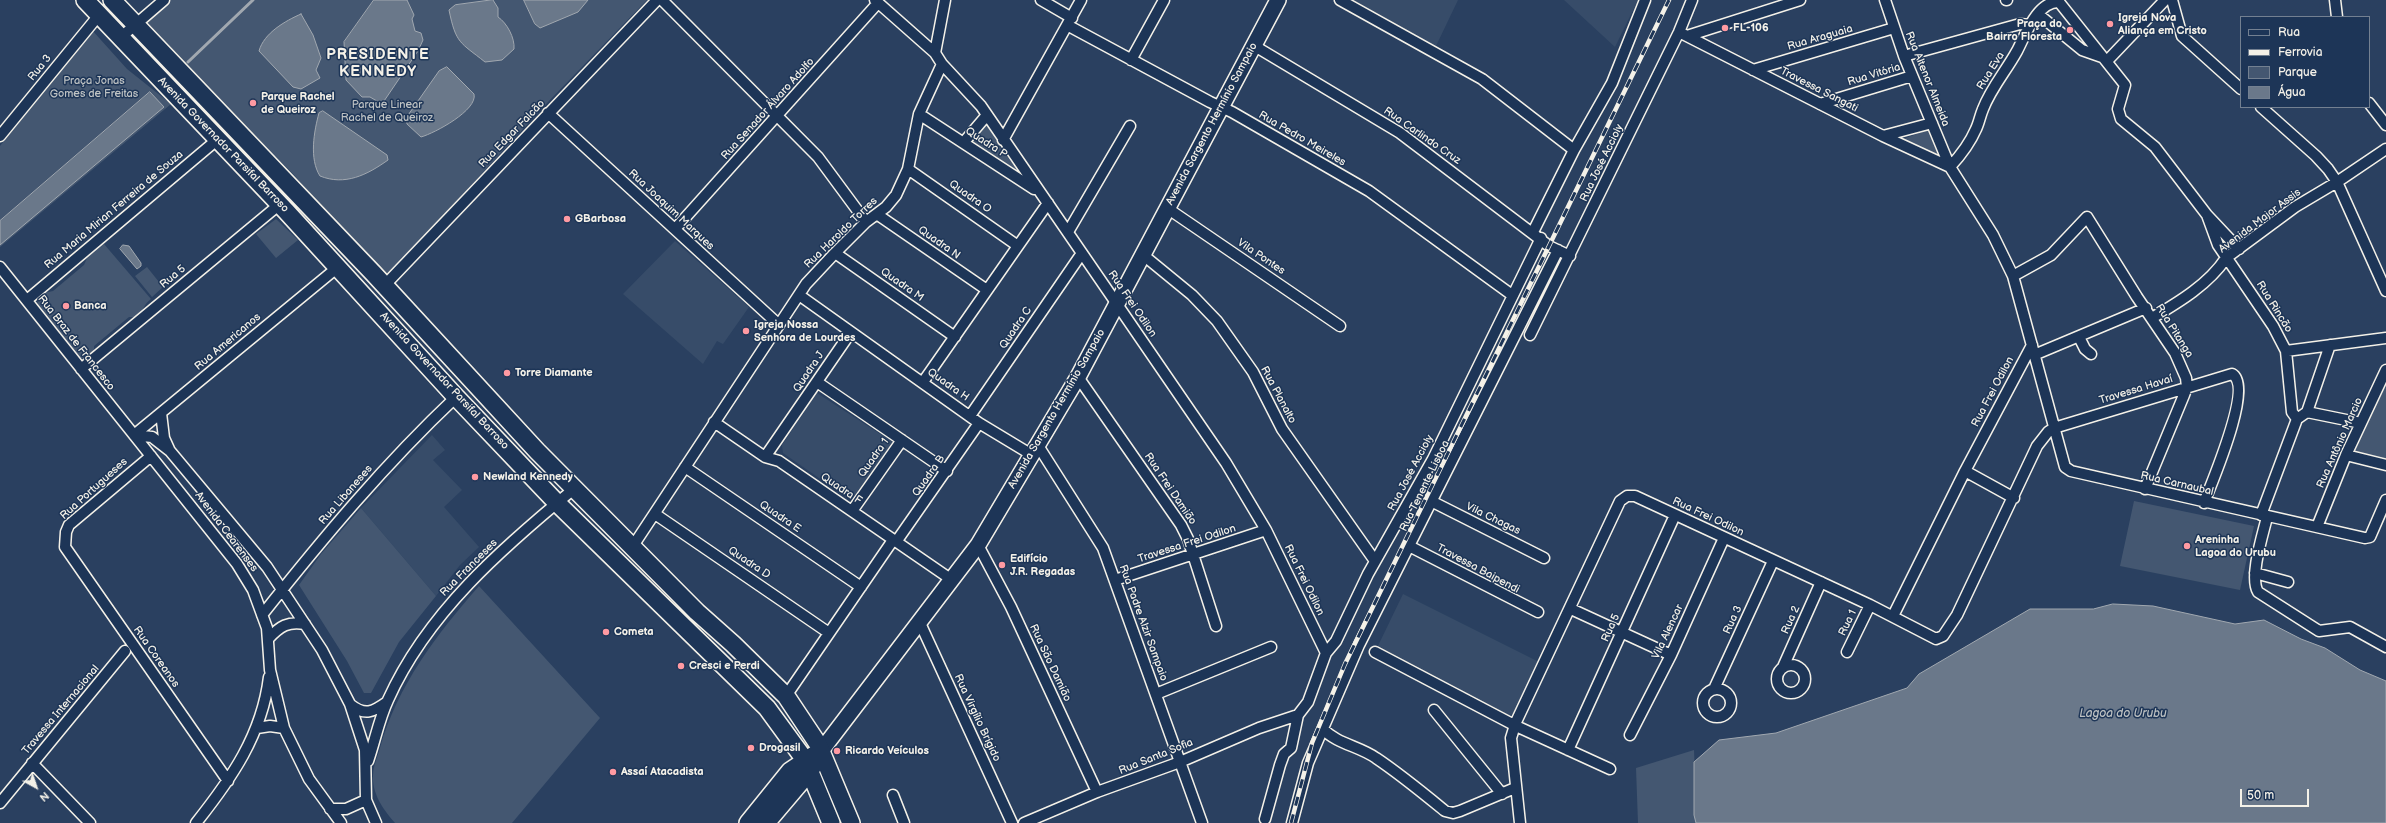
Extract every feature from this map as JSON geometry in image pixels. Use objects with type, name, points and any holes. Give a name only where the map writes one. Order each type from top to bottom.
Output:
[{"type":"main road","name":"Avenida Governador Parsifal Barroso","points":[[85,0],[283,208],[456,397],[557,503],[754,693],[782,726],[807,765],[828,816]]},
{"type":"main road","name":"Avenida Governador Parsifal Barroso","points":[[112,0],[384,285],[493,406],[697,612],[733,644],[786,696],[812,734],[821,751],[852,823]]},
{"type":"main road","name":"Avenida Sargento Hermínio Sampaio","points":[[766,823],[807,765],[821,751],[920,624],[978,545],[1078,377],[1220,106],[1278,0]]},
{"type":"main road","points":[[283,208],[307,226],[362,284],[374,289],[384,285]]},
{"type":"main road","name":"Avenida Sargento Hermínio Sampaio","points":[[748,823],[790,772],[807,765]]},
{"type":"main road","points":[[772,823],[800,798],[815,801],[828,816]]},
{"type":"street","points":[[120,38],[164,0]]},
{"type":"street","name":"Rua Edgar Falcão","points":[[384,285],[657,0]]},
{"type":"street","points":[[662,0],[779,116],[818,157],[866,222]]},
{"type":"street","points":[[935,53],[945,0]]},
{"type":"street","name":"Rua Pedro Meireles","points":[[1040,0],[1070,22],[1130,60],[1220,106],[1369,191],[1512,295]]},
{"type":"street","points":[[1003,140],[1081,0]]},
{"type":"street","points":[[1130,60],[1164,0]]},
{"type":"street","points":[[1340,0],[1482,79],[1574,150]]},
{"type":"street","name":"Rua José Accioly","points":[[1298,715],[1308,702],[1326,653],[1336,641],[1375,561],[1433,459],[1512,295],[1574,150],[1612,82],[1645,0]]},
{"type":"street","name":"Rua José Accioly","points":[[1530,335],[1683,34],[1692,0]]},
{"type":"street","points":[[1683,34],[1773,4],[1800,0]]},
{"type":"street","name":"Rua Altenor Almeida","points":[[1886,0],[1904,56],[1950,167],[1993,235],[2013,276]]},
{"type":"street","points":[[2038,14],[2076,47],[2104,59],[2165,0]]},
{"type":"street","points":[[2172,0],[2182,36],[2240,88]]},
{"type":"street","points":[[2335,0],[2338,16]]},
{"type":"street","name":"Rua Senador Álvaro Adolfo","points":[[674,230],[779,116],[876,1]]},
{"type":"street","name":"Rua Frei Odilon","points":[[876,1],[935,53],[942,64],[987,115],[1039,192],[1117,302],[1226,463],[1266,530],[1326,653]]},
{"type":"street","name":"Rua Eva","points":[[1950,167],[1959,157],[1976,129],[1991,91],[2017,51],[2029,25],[2038,14],[2051,3],[2059,2],[2062,6]]},
{"type":"street","name":"Rua Rincão","points":[[2062,6],[2125,85],[2118,109],[2121,119],[2155,147],[2207,215],[2239,249]]},
{"type":"street","name":"Rua 3","points":[[0,136],[99,15]]},
{"type":"street","points":[[1904,56],[2020,24],[2029,25]]},
{"type":"street","name":"Rua Araguaia","points":[[1753,70],[1894,28]]},
{"type":"street","name":"Travessa Sangati","points":[[1683,34],[1883,136],[1950,167]]},
{"type":"street","name":"Rua Carlindo Cruz","points":[[1253,45],[1400,133],[1537,235],[1549,246],[1570,256]]},
{"type":"street","name":"Rua Haroldo Torres","points":[[633,546],[778,324],[806,284],[866,222],[878,215],[896,195],[908,169],[918,114],[942,64]]},
{"type":"street","name":"Rua Vitória","points":[[1820,104],[1912,76]]},
{"type":"street","points":[[2370,104],[2386,125]]},
{"type":"street","points":[[2262,108],[2320,160],[2337,182],[2386,290]]},
{"type":"street","name":"Rua Joaquim Marques","points":[[548,113],[778,324]]},
{"type":"street","name":"Quadra P","points":[[918,114],[964,142],[1039,192]]},
{"type":"street","points":[[964,142],[987,115]]},
{"type":"street","points":[[1883,136],[1932,123]]},
{"type":"street","points":[[1068,232],[1130,126]]},
{"type":"street","name":"Rua Maria Mirian Ferreira de Souza","points":[[27,300],[218,139]]},
{"type":"street","name":"Avenida Major Assis","points":[[2152,318],[2202,284],[2220,268],[2226,258],[2295,207],[2337,182],[2386,149]]},
{"type":"street","name":"Quadra O","points":[[908,169],[1018,246]]},
{"type":"street","points":[[923,382],[1048,203]]},
{"type":"street","name":"Rua 5","points":[[81,369],[283,208]]},
{"type":"street","name":"Vila Pontes","points":[[1167,208],[1340,326]]},
{"type":"street","name":"Quadra N","points":[[878,215],[987,290]]},
{"type":"street","name":"Rua Rincão","points":[[2207,215],[2214,237],[2226,258],[2273,326],[2286,351],[2292,412],[2297,419]]},
{"type":"street","name":"Rua Pitanga","points":[[2013,276],[2052,255],[2087,217],[2183,368],[2187,387]]},
{"type":"street","name":"Rua Tenente Lisboa","points":[[1292,823],[1308,763],[1359,645],[1430,501],[1558,250]]},
{"type":"street","name":"Quadra M","points":[[835,253],[955,337]]},
{"type":"street","name":"Quadra C","points":[[970,416],[1082,253]]},
{"type":"street","name":"Rua Planalto","points":[[1142,254],[1192,295],[1217,321],[1253,372],[1282,429],[1375,561]]},
{"type":"street","name":"Rua Braz de Francesco","points":[[0,267],[134,435]]},
{"type":"street","name":"Rua Americanos","points":[[134,435],[338,267]]},
{"type":"street","name":"Rua Carnaubal","points":[[2013,276],[2065,467],[2071,471],[2204,503],[2365,538],[2370,537],[2386,500]]},
{"type":"street","points":[[799,296],[851,332]]},
{"type":"street","points":[[2033,350],[2080,337],[2146,308]]},
{"type":"street","name":"Quadra H","points":[[851,332],[980,423],[1035,450]]},
{"type":"street","name":"Quadra J","points":[[765,457],[851,332]]},
{"type":"street","points":[[2080,337],[2085,349],[2091,354]]},
{"type":"street","points":[[2286,351],[2386,338]]},
{"type":"street","points":[[2330,345],[2306,412],[2297,419],[2264,516],[2255,573],[2255,587],[2258,592],[2319,631],[2350,627],[2386,648]]},
{"type":"street","name":"Rua Frei Odilon","points":[[1893,616],[1965,471],[2033,350]]},
{"type":"street","name":"Rua Antônio Marcio","points":[[2317,527],[2346,455],[2386,370]]},
{"type":"street","name":"Travessa Havaí","points":[[2054,428],[2232,374],[2238,381],[2236,409],[2229,436],[2204,503]]},
{"type":"street","name":"Rua Frei Damião","points":[[1078,377],[1181,525],[1193,555],[1216,626]]},
{"type":"street","points":[[817,382],[947,471]]},
{"type":"street","points":[[2145,489],[2187,387]]},
{"type":"street","name":"Rua Libaneses","points":[[262,615],[378,476],[456,397]]},
{"type":"street","points":[[2306,412],[2361,423]]},
{"type":"street","name":"Avenida Cearenses","points":[[161,413],[164,438],[170,451]]},
{"type":"street","name":"Quadra F","points":[[714,422],[765,457],[779,461],[952,580]]},
{"type":"street","name":"Quadra B","points":[[895,541],[947,471],[980,423]]},
{"type":"street","name":"Rua Frei Odilon","points":[[1520,823],[1515,788],[1511,738],[1620,501],[1627,496],[1634,496],[1870,605],[1893,616],[1929,637],[1936,639],[1943,636],[1957,615],[2014,498],[2037,446],[2048,432],[2054,428]]},
{"type":"street","name":"Avenida Cearenses","points":[[134,435],[152,437],[170,451],[283,589],[322,650],[350,704],[365,750],[366,800],[374,821]]},
{"type":"street","name":"Avenida Cearenses","points":[[134,435],[237,564],[253,590],[262,615],[268,639],[270,670],[284,728],[309,779],[341,823]]},
{"type":"street","name":"Quadra 1","points":[[852,510],[902,440]]},
{"type":"street","name":"Rua Padre Alzir Sampaio","points":[[1035,450],[1103,548],[1202,823]]},
{"type":"street","points":[[2346,455],[2386,465]]},
{"type":"street","name":"Rua Portugueses","points":[[65,547],[66,532],[69,525],[151,456]]},
{"type":"street","name":"Quadra E","points":[[685,467],[861,587]]},
{"type":"street","points":[[1965,471],[2014,498]]},
{"type":"street","name":"Rua Franceses","points":[[366,764],[387,702],[400,676],[427,635],[464,587],[575,488]]},
{"type":"street","name":"Vila Chagas","points":[[1430,501],[1544,558]]},
{"type":"street","name":"Quadra D","points":[[655,514],[829,633]]},
{"type":"street","name":"Rua 5","points":[[1568,750],[1675,515]]},
{"type":"street","name":"Travessa Frei Odilon","points":[[1115,580],[1266,530]]},
{"type":"street","name":"Vila Alencar","points":[[1630,735],[1671,655],[1724,538]]},
{"type":"street","points":[[786,696],[861,587],[895,541]]},
{"type":"street","name":"Rua São Damião","points":[[978,545],[1021,627],[1097,792]]},
{"type":"street","name":"Travessa Baipendi","points":[[1408,546],[1538,612]]},
{"type":"street","name":"Rua Coreanos","points":[[65,547],[228,782]]},
{"type":"street","name":"Rua 3","points":[[1714,689],[1773,561]]},
{"type":"street","points":[[2255,573],[2288,582]]},
{"type":"street","name":"Rua 2","points":[[1783,667],[1821,582]]},
{"type":"street","name":"Rua 1","points":[[1848,652],[1870,605]]},
{"type":"street","points":[[1571,609],[1671,655]]},
{"type":"street","points":[[268,639],[284,625],[292,622],[305,624]]},
{"type":"street","name":"Rua Virgílio Brígido","points":[[920,624],[1012,823]]},
{"type":"street","points":[[1156,694],[1271,647]]},
{"type":"street","name":"Travessa Internacional","points":[[0,803],[125,651]]},
{"type":"street","points":[[1375,652],[1516,726],[1610,769]]},
{"type":"street","points":[[196,823],[238,767],[257,728],[267,693],[270,670]]},
{"type":"street","points":[[350,704],[361,712],[368,713],[387,702]]},
{"type":"street","points":[[1434,710],[1502,794]]},
{"type":"street","points":[[1265,819],[1284,754],[1291,748],[1298,715]]},
{"type":"street","name":"Rua Santa Sofia","points":[[1024,823],[1097,792],[1180,762],[1259,728],[1298,715]]},
{"type":"street","points":[[257,728],[270,726],[284,728]]},
{"type":"street","points":[[1320,735],[1359,748],[1377,758],[1445,811],[1453,813],[1460,811],[1515,788]]},
{"type":"street","points":[[32,763],[90,823]]},
{"type":"street","points":[[893,795],[904,823]]},
{"type":"street","points":[[330,809],[346,809],[366,800]]},
{"type":"shaded area","points":[[1348,0],[1458,0],[1436,46]]},
{"type":"shaded area","points":[[1564,0],[1638,0],[1615,47]]},
{"type":"shaded area","points":[[675,241],[749,307],[723,344],[717,341],[703,364],[623,294]]},
{"type":"shaded area","points":[[817,393],[894,443],[852,501],[783,453],[782,445]]},
{"type":"shaded area","points":[[432,435],[445,450],[433,460],[462,490],[444,507],[479,547],[460,565],[436,596],[361,508]]},
{"type":"shaded area","points":[[1403,594],[1541,663],[1515,714],[1509,715],[1376,650]]},
{"type":"green space","name":"Parque Linear Rachel de Queiroz","points":[[171,0],[647,0],[548,102],[387,276],[325,211],[294,175],[148,27],[148,20]]},
{"type":"green space","name":"Praça Jonas Gomes de Freitas","points":[[92,30],[127,69],[171,104],[0,247],[0,146]]},
{"type":"green space","points":[[986,122],[1001,149],[1026,180],[970,143]]},
{"type":"green space","points":[[1928,130],[1938,152],[1935,155],[1903,139]]},
{"type":"green space","points":[[276,219],[298,240],[276,258],[256,234]]},
{"type":"green space","points":[[104,244],[151,299],[136,317],[129,317],[94,346],[94,352],[86,358],[80,358],[37,306],[38,299],[44,293],[53,291],[84,265],[87,258]]},
{"type":"green space","points":[[147,267],[163,287],[152,297],[135,276]]},
{"type":"green space","points":[[2386,384],[2386,462],[2352,455]]},
{"type":"green space","name":"Areninha Lagoa do Urubu","points":[[2134,501],[2254,526],[2240,590],[2120,566]]},
{"type":"green space","points":[[361,508],[436,596],[399,642],[371,693],[364,693],[347,661],[299,585],[321,554]]},
{"type":"green space","points":[[479,586],[600,718],[512,823],[395,823],[379,801],[373,782],[373,772],[387,725],[408,682],[420,662],[448,623]]},
{"type":"green space","points":[[1694,750],[1697,823],[1638,823],[1636,768]]},
{"type":"water","points":[[374,0],[407,0],[414,15],[412,19],[415,31],[421,33],[423,40],[418,51],[382,104],[370,97],[362,97],[346,80],[344,42]]},
{"type":"water","points":[[493,0],[498,8],[498,17],[510,31],[514,49],[502,60],[485,62],[464,46],[460,41],[454,30],[449,10],[455,5]]},
{"type":"water","points":[[524,0],[588,0],[578,12],[540,28],[535,24]]},
{"type":"water","points":[[301,14],[313,35],[321,58],[316,70],[320,78],[301,89],[293,87],[259,51],[270,33],[288,20]]},
{"type":"water","points":[[447,67],[474,94],[473,100],[463,114],[436,131],[421,137],[407,124],[406,118],[439,71]]},
{"type":"water","points":[[150,92],[164,107],[0,245],[0,221]]},
{"type":"water","points":[[323,111],[387,155],[388,160],[372,170],[356,177],[338,180],[320,176],[314,162],[314,145],[319,113]]},
{"type":"water","points":[[123,245],[129,246],[141,263],[141,266],[137,269],[120,249]]},
{"type":"water","name":"Lagoa do Urubu","points":[[2113,604],[2153,606],[2235,624],[2264,620],[2301,639],[2325,648],[2360,670],[2386,681],[2386,823],[1696,823],[1694,815],[1694,762],[1719,740],[1776,733],[1907,688],[1919,674],[2030,609],[2093,609]]},
{"type":"waterway","points":[[188,62],[253,0]]},
{"type":"railway","points":[[1291,823],[1312,743],[1345,664],[1669,0]]},
{"type":"place","name":"Igreja Nova Aliança em Cristo","points":[[2110,24]]},
{"type":"place","name":"FL-106","points":[[1725,28]]},
{"type":"place","name":"Praça do Bairro Floresta","points":[[2070,30]]},
{"type":"place","name":"Parque Rachel de Queiroz","points":[[253,103]]},
{"type":"place","name":"GBarbosa","points":[[567,219]]},
{"type":"place","name":"Banca","points":[[66,306]]},
{"type":"place","name":"Igreja Nossa Senhora de Lourdes","points":[[746,331]]},
{"type":"place","name":"Torre Diamante","points":[[507,373]]},
{"type":"place","name":"Newland Kennedy","points":[[475,477]]},
{"type":"place","name":"Areninha Lagoa do Urubu","points":[[2187,546]]},
{"type":"place","name":"Edifício J.R. Regadas","points":[[1002,565]]},
{"type":"place","name":"Cometa","points":[[606,632]]},
{"type":"place","name":"Cresci e Perdi","points":[[681,666]]},
{"type":"place","name":"Drogasil","points":[[751,748]]},
{"type":"place","name":"Ricardo Veículos","points":[[837,751]]},
{"type":"place","name":"Assaí Atacadista","points":[[613,772]]},
{"type":"district","name":"PRESIDENTE KENNEDY","points":[[378,64]]}]
